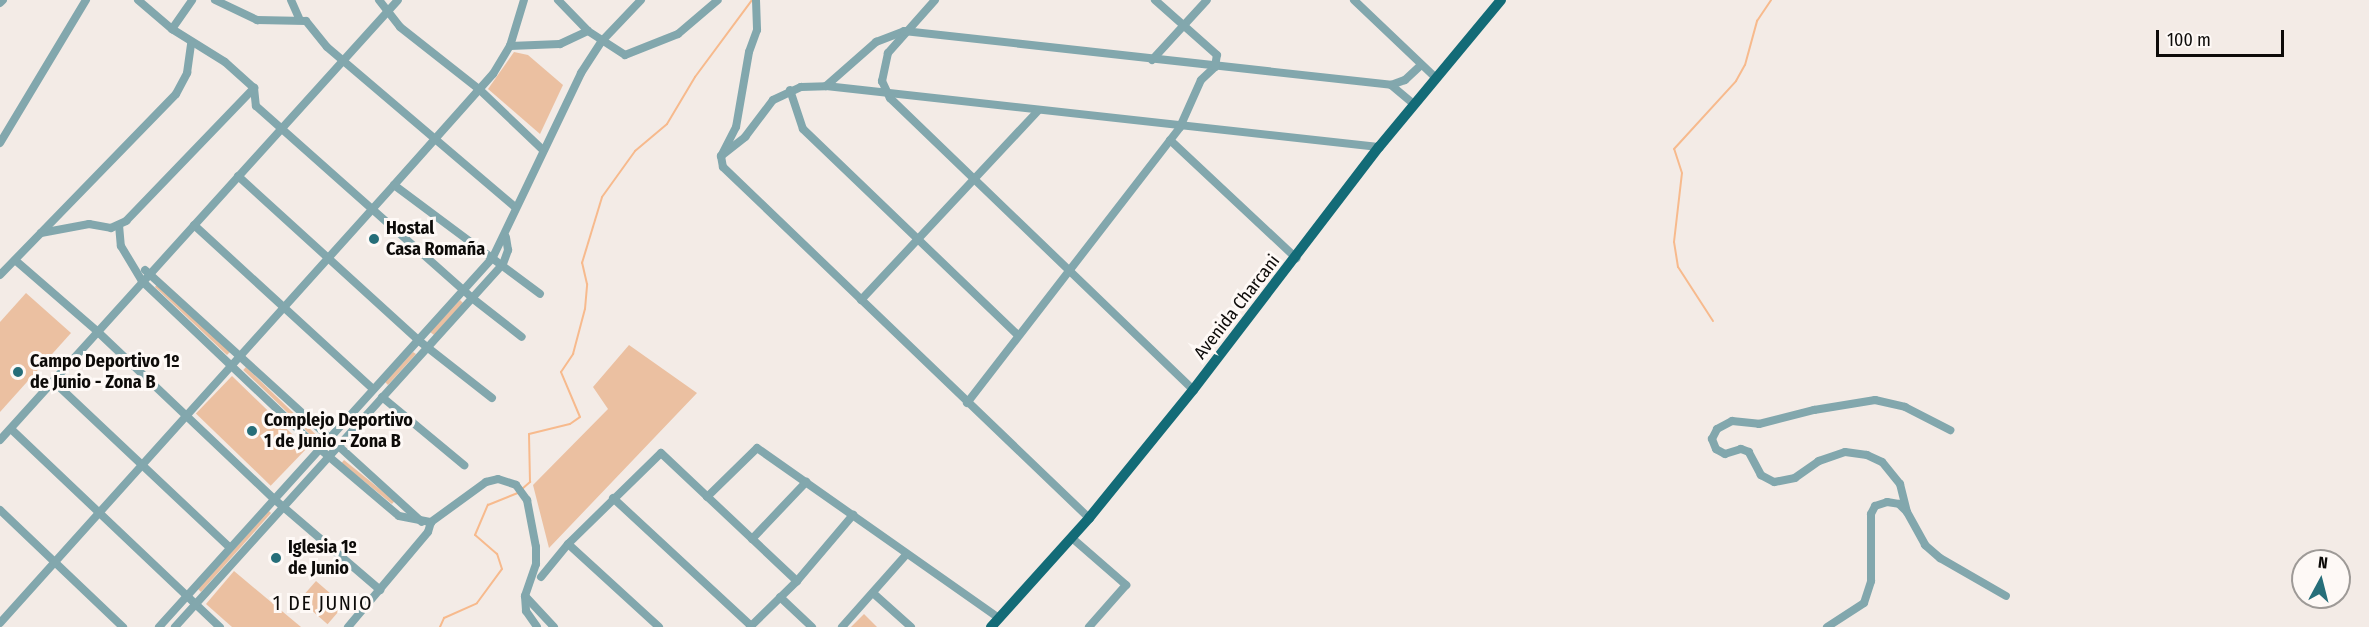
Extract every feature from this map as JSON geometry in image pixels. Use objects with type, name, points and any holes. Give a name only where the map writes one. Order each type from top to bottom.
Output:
[{"type":"main road","name":"Avenida Charcani","points":[[995,623],[1072,538],[1194,390],[1379,147],[1501,0]]},
{"type":"street","points":[[0,143],[86,0]]},
{"type":"street","points":[[138,0],[191,43],[225,62],[255,88],[256,106],[472,298],[522,338]]},
{"type":"street","points":[[172,29],[192,0]]},
{"type":"street","points":[[216,0],[257,20],[298,18],[313,26],[327,47],[437,138],[515,207]]},
{"type":"street","points":[[291,0],[298,18]]},
{"type":"street","points":[[379,0],[400,27],[480,90],[542,149]]},
{"type":"street","points":[[0,440],[342,59],[398,0]]},
{"type":"street","points":[[2,623],[54,561],[480,90],[510,46],[524,0]]},
{"type":"street","points":[[558,0],[601,42],[620,54],[630,55],[678,34],[718,0]]},
{"type":"street","points":[[159,627],[493,257],[506,237],[515,207],[542,149],[601,42],[641,0]]},
{"type":"street","points":[[756,0],[757,30],[749,52],[736,127],[721,156],[723,167],[1089,518]]},
{"type":"street","points":[[935,0],[904,32],[882,68],[886,92],[1194,390]]},
{"type":"street","points":[[967,403],[1068,269],[1180,127],[1201,80],[1215,67],[1217,55],[1155,0]]},
{"type":"street","points":[[1152,60],[1207,0]]},
{"type":"street","points":[[1354,0],[1436,78]]},
{"type":"street","points":[[510,46],[561,44],[588,31]]},
{"type":"street","points":[[826,86],[876,42],[904,32],[1391,85],[1405,80],[1421,65]]},
{"type":"street","points":[[0,275],[176,94],[187,73],[191,43]]},
{"type":"street","points":[[1391,85],[1414,104]]},
{"type":"street","points":[[721,156],[745,137],[773,100],[790,90],[826,86],[1180,127],[1379,147]]},
{"type":"street","points":[[41,233],[89,224],[111,228],[119,225],[255,88]]},
{"type":"street","points":[[790,90],[803,129],[1018,335]]},
{"type":"street","points":[[861,300],[1038,111]]},
{"type":"street","points":[[1170,140],[1296,258]]},
{"type":"street","points":[[238,176],[418,340],[492,398]]},
{"type":"street","points":[[394,185],[503,264],[540,294]]},
{"type":"street","points":[[119,225],[121,246],[142,281],[320,449],[399,516],[426,522],[486,482],[498,479],[516,485],[523,493],[531,516],[536,564],[525,596],[526,611],[537,627]]},
{"type":"street","points":[[194,225],[284,305],[373,389]]},
{"type":"street","points":[[175,627],[503,264],[508,250],[506,237]]},
{"type":"street","points":[[15,260],[98,332],[274,499],[380,590]]},
{"type":"street","points":[[135,266],[150,272],[328,440],[426,522],[428,532],[348,627]]},
{"type":"street","points":[[53,381],[230,548]]},
{"type":"street","points":[[382,398],[464,465]]},
{"type":"street","points":[[1950,430],[1934,425],[1905,407],[1875,400],[1759,424],[1732,421],[1717,429],[1712,439],[1716,449],[1725,454],[1741,449],[1749,452],[1761,475],[1774,482],[1795,478],[1819,461],[1845,452],[1867,455],[1882,462],[1900,484],[1907,512],[1924,545],[1940,558],[2006,596]]},
{"type":"street","points":[[10,429],[220,627]]},
{"type":"street","points":[[707,497],[757,448],[853,515],[995,623]]},
{"type":"street","points":[[541,578],[568,544],[660,453],[797,581]]},
{"type":"street","points":[[752,539],[806,482]]},
{"type":"street","points":[[613,498],[751,627],[797,581],[853,515]]},
{"type":"street","points":[[1827,627],[1864,603],[1870,581],[1870,521],[1875,506],[1887,502],[1899,504],[1907,512]]},
{"type":"street","points":[[0,510],[123,627]]},
{"type":"street","points":[[1072,538],[1126,585],[1089,627]]},
{"type":"street","points":[[568,544],[659,627]]},
{"type":"street","points":[[842,627],[906,555]]},
{"type":"street","points":[[873,593],[911,627]]},
{"type":"street","points":[[525,596],[554,627]]},
{"type":"street","points":[[780,597],[812,627]]},
{"type":"shaded area","points":[[514,52],[528,55],[563,85],[540,134],[488,89]]},
{"type":"shaded area","points":[[157,284],[230,352],[227,355],[155,287]]},
{"type":"shaded area","name":"Campo Deportivo 1º de Junio - Zona B","points":[[26,293],[71,333],[0,412],[0,322]]},
{"type":"shaded area","points":[[460,300],[463,303],[434,335],[430,332]]},
{"type":"shaded area","points":[[629,345],[697,393],[549,548],[533,485],[608,409],[593,387]]},
{"type":"shaded area","points":[[413,352],[416,354],[388,385],[385,382]]},
{"type":"shaded area","points":[[246,367],[318,436],[315,439],[243,370]]},
{"type":"shaded area","name":"Complejo Deportivo 1 de Junio - Zona B","points":[[232,376],[307,448],[271,486],[196,413]]},
{"type":"shaded area","points":[[344,460],[395,501],[392,504],[341,463]]},
{"type":"shaded area","points":[[269,511],[271,513],[201,592],[198,589]]},
{"type":"shaded area","points":[[234,571],[301,627],[232,627],[206,604]]},
{"type":"shaded area","points":[[316,581],[344,605],[328,624],[300,600]]},
{"type":"shaded area","points":[[864,614],[877,627],[851,627]]},
{"type":"waterway","points":[[522,489],[530,482],[529,434],[570,424],[580,417],[561,372],[573,354],[585,309],[587,284],[582,263],[602,197],[635,151],[667,124],[695,77],[752,0]]},
{"type":"waterway","points":[[1713,321],[1678,267],[1674,242],[1682,173],[1674,149],[1736,81],[1745,65],[1757,21],[1771,0]]},
{"type":"waterway","points":[[440,627],[444,618],[477,603],[502,569],[497,554],[475,535],[488,505],[518,493]]},
{"type":"place","name":"Hostal Casa Romaña","points":[[374,239]]},
{"type":"place","name":"Campo Deportivo 1º de Junio - Zona B","points":[[18,372]]},
{"type":"place","name":"Complejo Deportivo 1 de Junio - Zona B","points":[[252,431]]},
{"type":"place","name":"Iglesia 1º de Junio","points":[[276,558]]},
{"type":"district","name":"1 DE JUNIO","points":[[323,603]]}]
